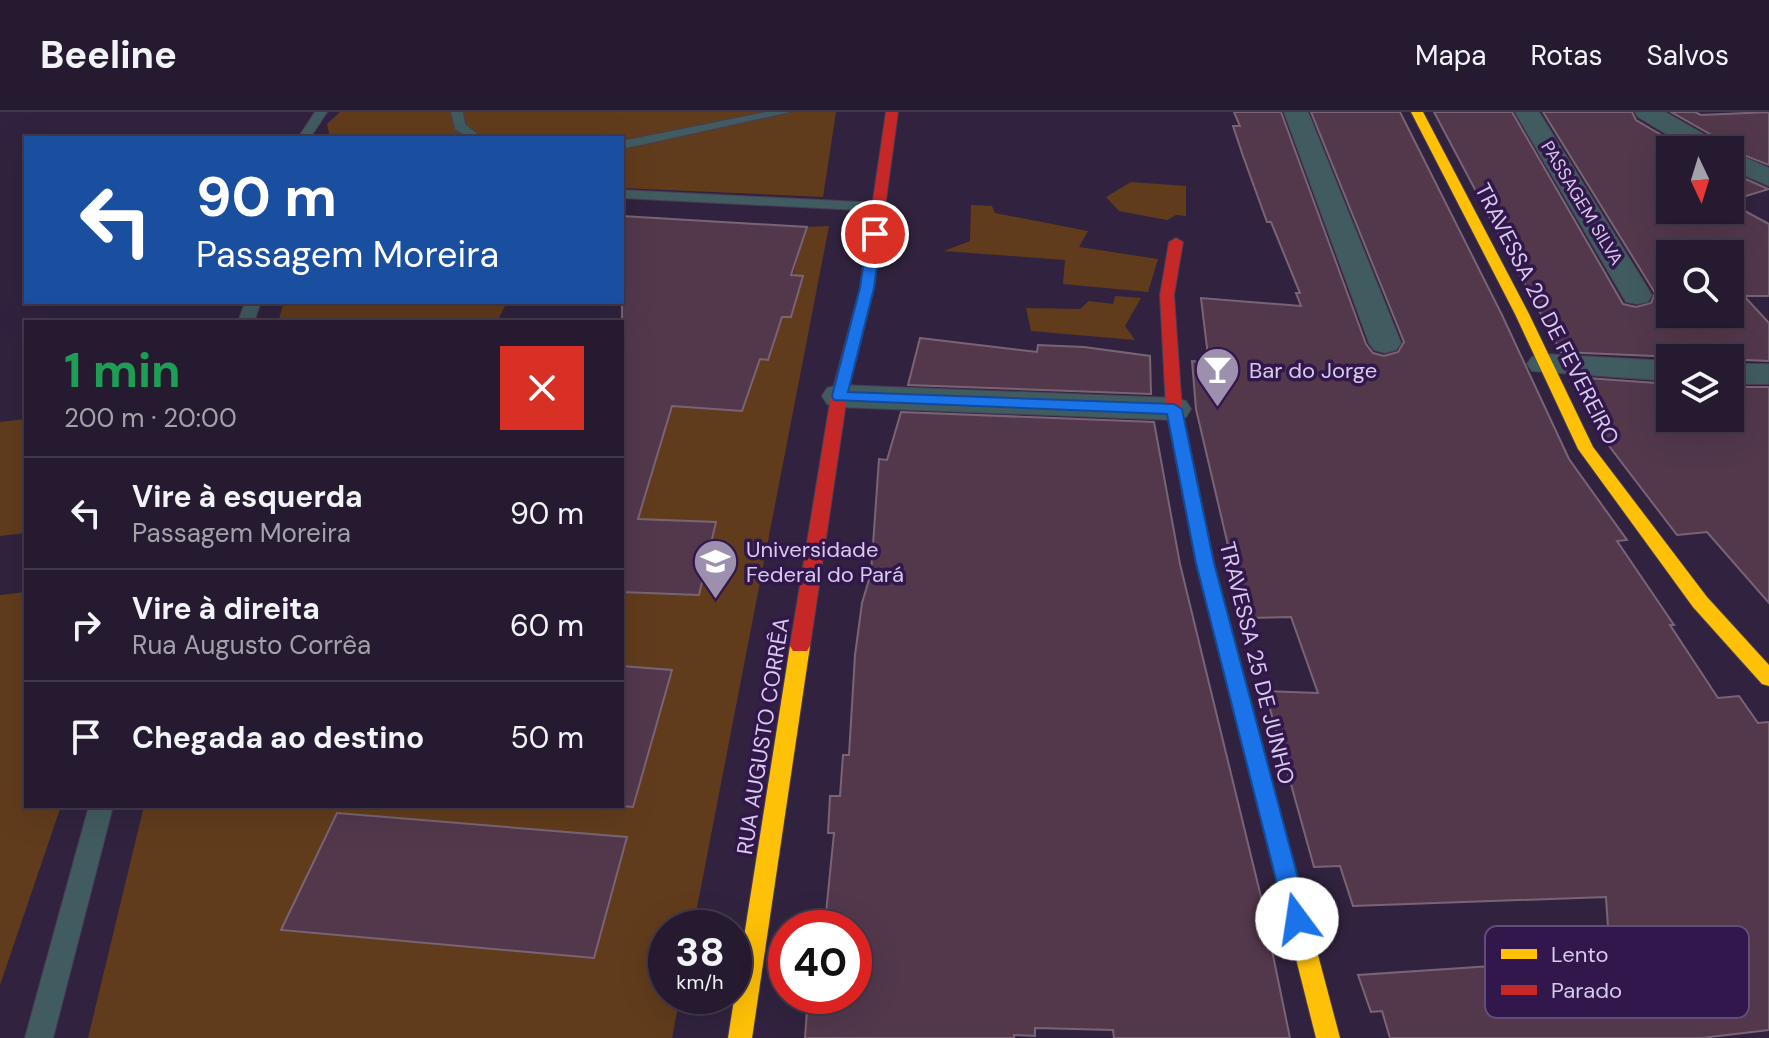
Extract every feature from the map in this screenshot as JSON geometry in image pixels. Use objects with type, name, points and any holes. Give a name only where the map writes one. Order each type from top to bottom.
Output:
[{"type":"street","name":"RUA AUGUSTO CORRÊA","points":[[740,1038],[839,396],[867,288],[892,112]]},
{"type":"street","points":[[1296,112],[1385,343]]},
{"type":"street","name":"TRAVESSA 20 DE FEVEREIRO","points":[[1417,112],[1586,449],[1700,602],[1769,678]]},
{"type":"street","name":"PASSAGEM SILVA","points":[[1527,112],[1637,295]]},
{"type":"street","points":[[1647,112],[1688,136]]},
{"type":"street","points":[[1744,166],[1769,178]]},
{"type":"street","name":"TRAVESSA 25 DE JUNHO","points":[[1176,242],[1167,295],[1174,409],[1205,563],[1328,1038]]},
{"type":"street","points":[[1544,364],[1656,370]]},
{"type":"street","points":[[1744,374],[1769,374]]},
{"type":"street","points":[[839,396],[1174,409]]},
{"type":"lane","points":[[305,136],[321,112]]},
{"type":"lane","points":[[457,112],[459,126],[473,136]]},
{"type":"lane","points":[[624,145],[784,112]]},
{"type":"lane","points":[[624,194],[879,207]]},
{"type":"lane","points":[[39,1038],[100,808]]},
{"type":"shaded area","points":[[340,112],[836,112],[823,197],[624,188],[624,136],[330,136],[327,124]]},
{"type":"shaded area","points":[[1131,182],[1186,186],[1186,216],[1176,215],[1167,220],[1119,211],[1106,197]]},
{"type":"shaded area","points":[[971,205],[992,206],[995,213],[1088,231],[1079,247],[1158,259],[1148,292],[1063,284],[1065,260],[944,251],[970,241]]},
{"type":"shaded area","points":[[829,226],[696,910],[648,910],[648,1014],[677,1014],[672,1038],[88,1038],[144,808],[624,808],[624,349],[768,360],[807,227]]},
{"type":"shaded area","points":[[1115,296],[1141,298],[1125,326],[1135,340],[1031,331],[1026,308],[1080,309],[1089,301],[1113,304]]},
{"type":"shaded area","points":[[283,304],[506,304],[498,320],[279,320]]},
{"type":"shaded area","points":[[24,419],[24,533],[0,536],[0,422]]},
{"type":"shaded area","points":[[24,592],[24,808],[60,808],[0,985],[0,595]]},
{"type":"building","points":[[1234,112],[1281,112],[1366,344],[1373,353],[1384,356],[1398,352],[1404,342],[1311,112],[1400,112],[1502,315],[1569,459],[1627,540],[1617,541],[1674,625],[1670,625],[1718,698],[1739,696],[1758,723],[1769,722],[1769,1030],[1702,1038],[1390,1038],[1382,1011],[1371,1012],[1358,975],[1485,966],[1485,1018],[1749,1018],[1749,926],[1608,926],[1606,897],[1353,906],[1340,866],[1314,867],[1265,691],[1318,693],[1291,617],[1245,618],[1196,409],[1192,361],[1205,363],[1203,356],[1208,356],[1201,298],[1301,306],[1296,293],[1300,293],[1271,222],[1267,222],[1233,126],[1240,126]]},
{"type":"building","points":[[1434,112],[1512,112],[1623,304],[1636,307],[1651,303],[1655,293],[1543,112],[1632,112],[1636,120],[1663,136],[1656,136],[1656,224],[1744,224],[1744,211],[1769,224],[1769,296],[1744,296],[1769,323],[1769,361],[1744,360],[1744,344],[1656,344],[1656,356],[1561,352]]},
{"type":"building","points":[[1671,112],[1701,115],[1769,112],[1769,165],[1744,155],[1744,136],[1713,136]]},
{"type":"building","points":[[1744,178],[1768,189],[1744,197]]},
{"type":"building","points":[[624,216],[807,227],[791,275],[803,276],[791,317],[782,317],[768,360],[760,359],[742,411],[672,406],[638,519],[716,522],[699,595],[624,592]]},
{"type":"building","points":[[920,338],[1037,352],[1038,345],[1084,347],[1150,356],[1151,394],[908,385]]},
{"type":"building","points":[[1573,377],[1656,383],[1656,432],[1744,432],[1744,387],[1769,387],[1769,603],[1707,532],[1677,535],[1606,442]]},
{"type":"building","points":[[901,412],[1154,422],[1180,564],[1261,897],[1290,1038],[1114,1038],[1113,1030],[1035,1028],[1035,1036],[1014,1035],[1014,1038],[805,1038],[807,1014],[872,1014],[872,910],[826,910],[834,833],[828,833],[830,796],[840,796],[843,755],[849,755],[855,655],[862,603],[871,573],[879,459],[887,460]]},
{"type":"building","points":[[624,666],[672,670],[633,807],[624,806]]},
{"type":"building","points":[[337,813],[627,837],[594,958],[281,930]]},
{"type":"traffic: slow","points":[[1417,112],[1522,314],[1586,449],[1700,602],[1769,678]]},
{"type":"traffic: slow","points":[[740,1038],[800,646]]},
{"type":"traffic: slow","points":[[1246,721],[1328,1038]]},
{"type":"traffic: jam","points":[[800,646],[839,396],[867,288],[892,112]]},
{"type":"traffic: jam","points":[[1176,242],[1167,295],[1174,409],[1205,563],[1246,721]]},
{"type":"place","name":"Bar do Jorge","points":[[1218,409]]},
{"type":"place","name":"Universidade Federal do Pará","points":[[715,601]]},
{"type":"route","points":[[875,234],[867,288],[839,396],[1174,409],[1205,563],[1297,919]]}]
